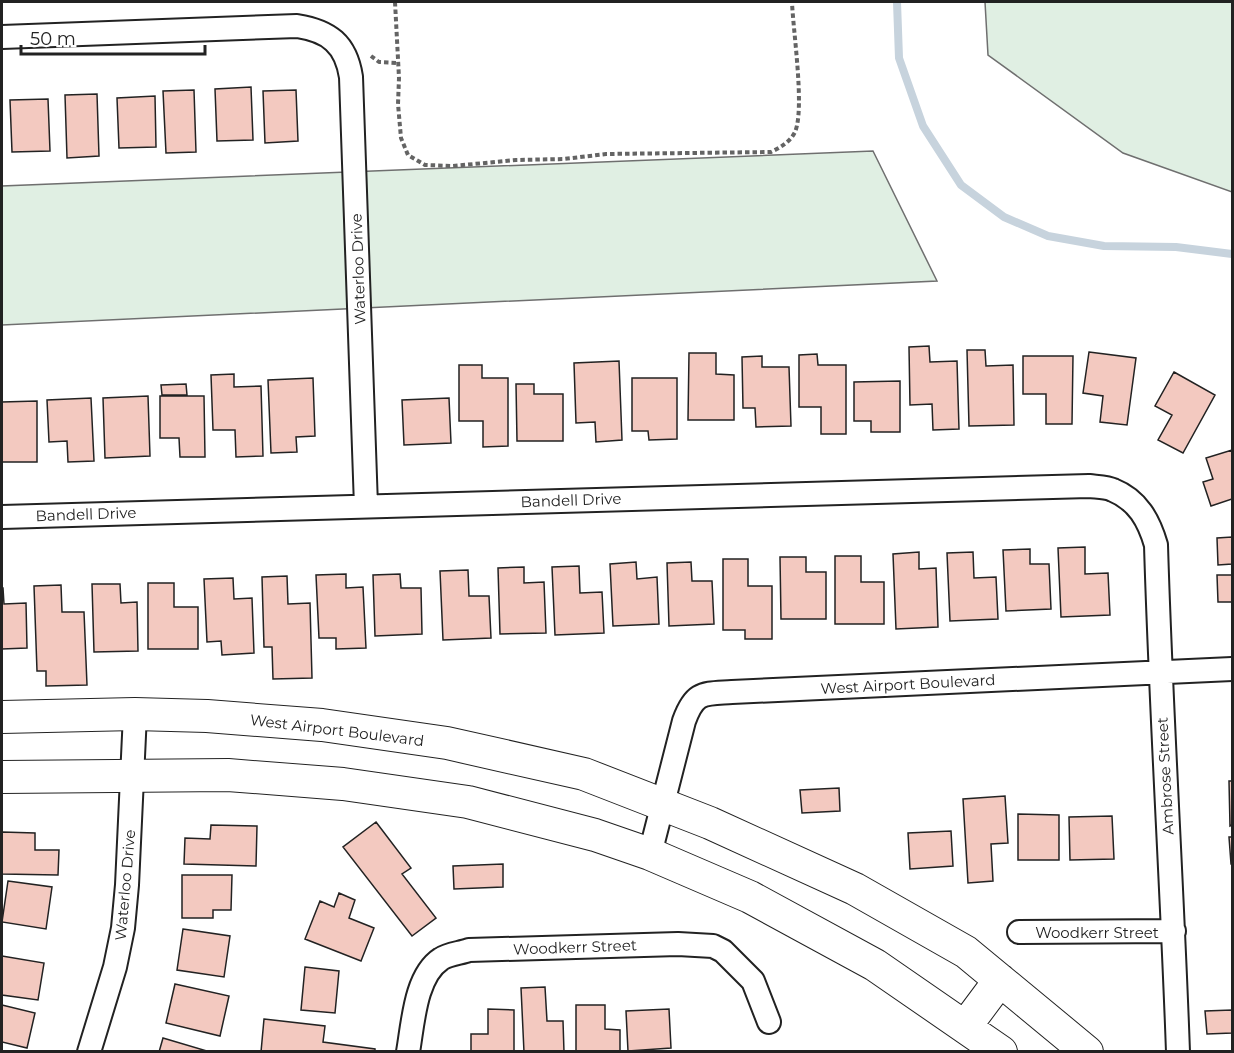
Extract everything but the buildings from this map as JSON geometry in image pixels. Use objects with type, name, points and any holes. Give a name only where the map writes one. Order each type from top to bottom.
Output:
[{"type":"main road","name":"West Airport Boulevard","points":[[2,717],[135,714],[207,716],[322,725],[447,743],[584,774],[710,823],[855,889],[966,952],[1087,1052]]},
{"type":"main road","points":[[2,777],[228,775],[343,784],[468,802],[595,835],[650,854],[750,897],[864,960],[1001,1052]]},
{"type":"main road","points":[[965,1027],[1000,980]]},
{"type":"street","name":"Waterloo Drive","points":[[2,37],[278,25],[314,28],[342,48],[349,61],[351,77],[366,506]]},
{"type":"street","name":"Bandell Drive","points":[[2,517],[1089,486],[1112,489],[1136,505]]},
{"type":"street","name":"Ambrose Street","points":[[1136,505],[1150,525],[1156,545],[1178,1052]]},
{"type":"street","name":"West Airport Boulevard","points":[[650,854],[684,721],[690,704],[699,696],[732,692],[1233,669]]},
{"type":"street","name":"Waterloo Drive","points":[[89,1052],[115,968],[123,928],[135,714]]},
{"type":"street","name":"Woodkerr Street","points":[[1019,932],[1174,931]]},
{"type":"street","name":"Woodkerr Street","points":[[408,1052],[417,997],[428,973],[442,958],[469,950],[678,944],[713,946],[723,951],[753,981],[769,1022]]},
{"type":"path","points":[[395,2],[401,138],[408,154],[425,165],[453,166],[606,154],[771,152],[786,145],[796,131],[798,112],[792,2]]},
{"type":"green space","points":[[985,2],[1232,2],[1232,192],[1123,153],[988,55]]},
{"type":"green space","points":[[873,151],[937,281],[2,325],[2,186]]},
{"type":"waterway","points":[[897,2],[899,58],[923,126],[961,185],[1004,217],[1048,236],[1104,246],[1176,247],[1232,254]]}]
